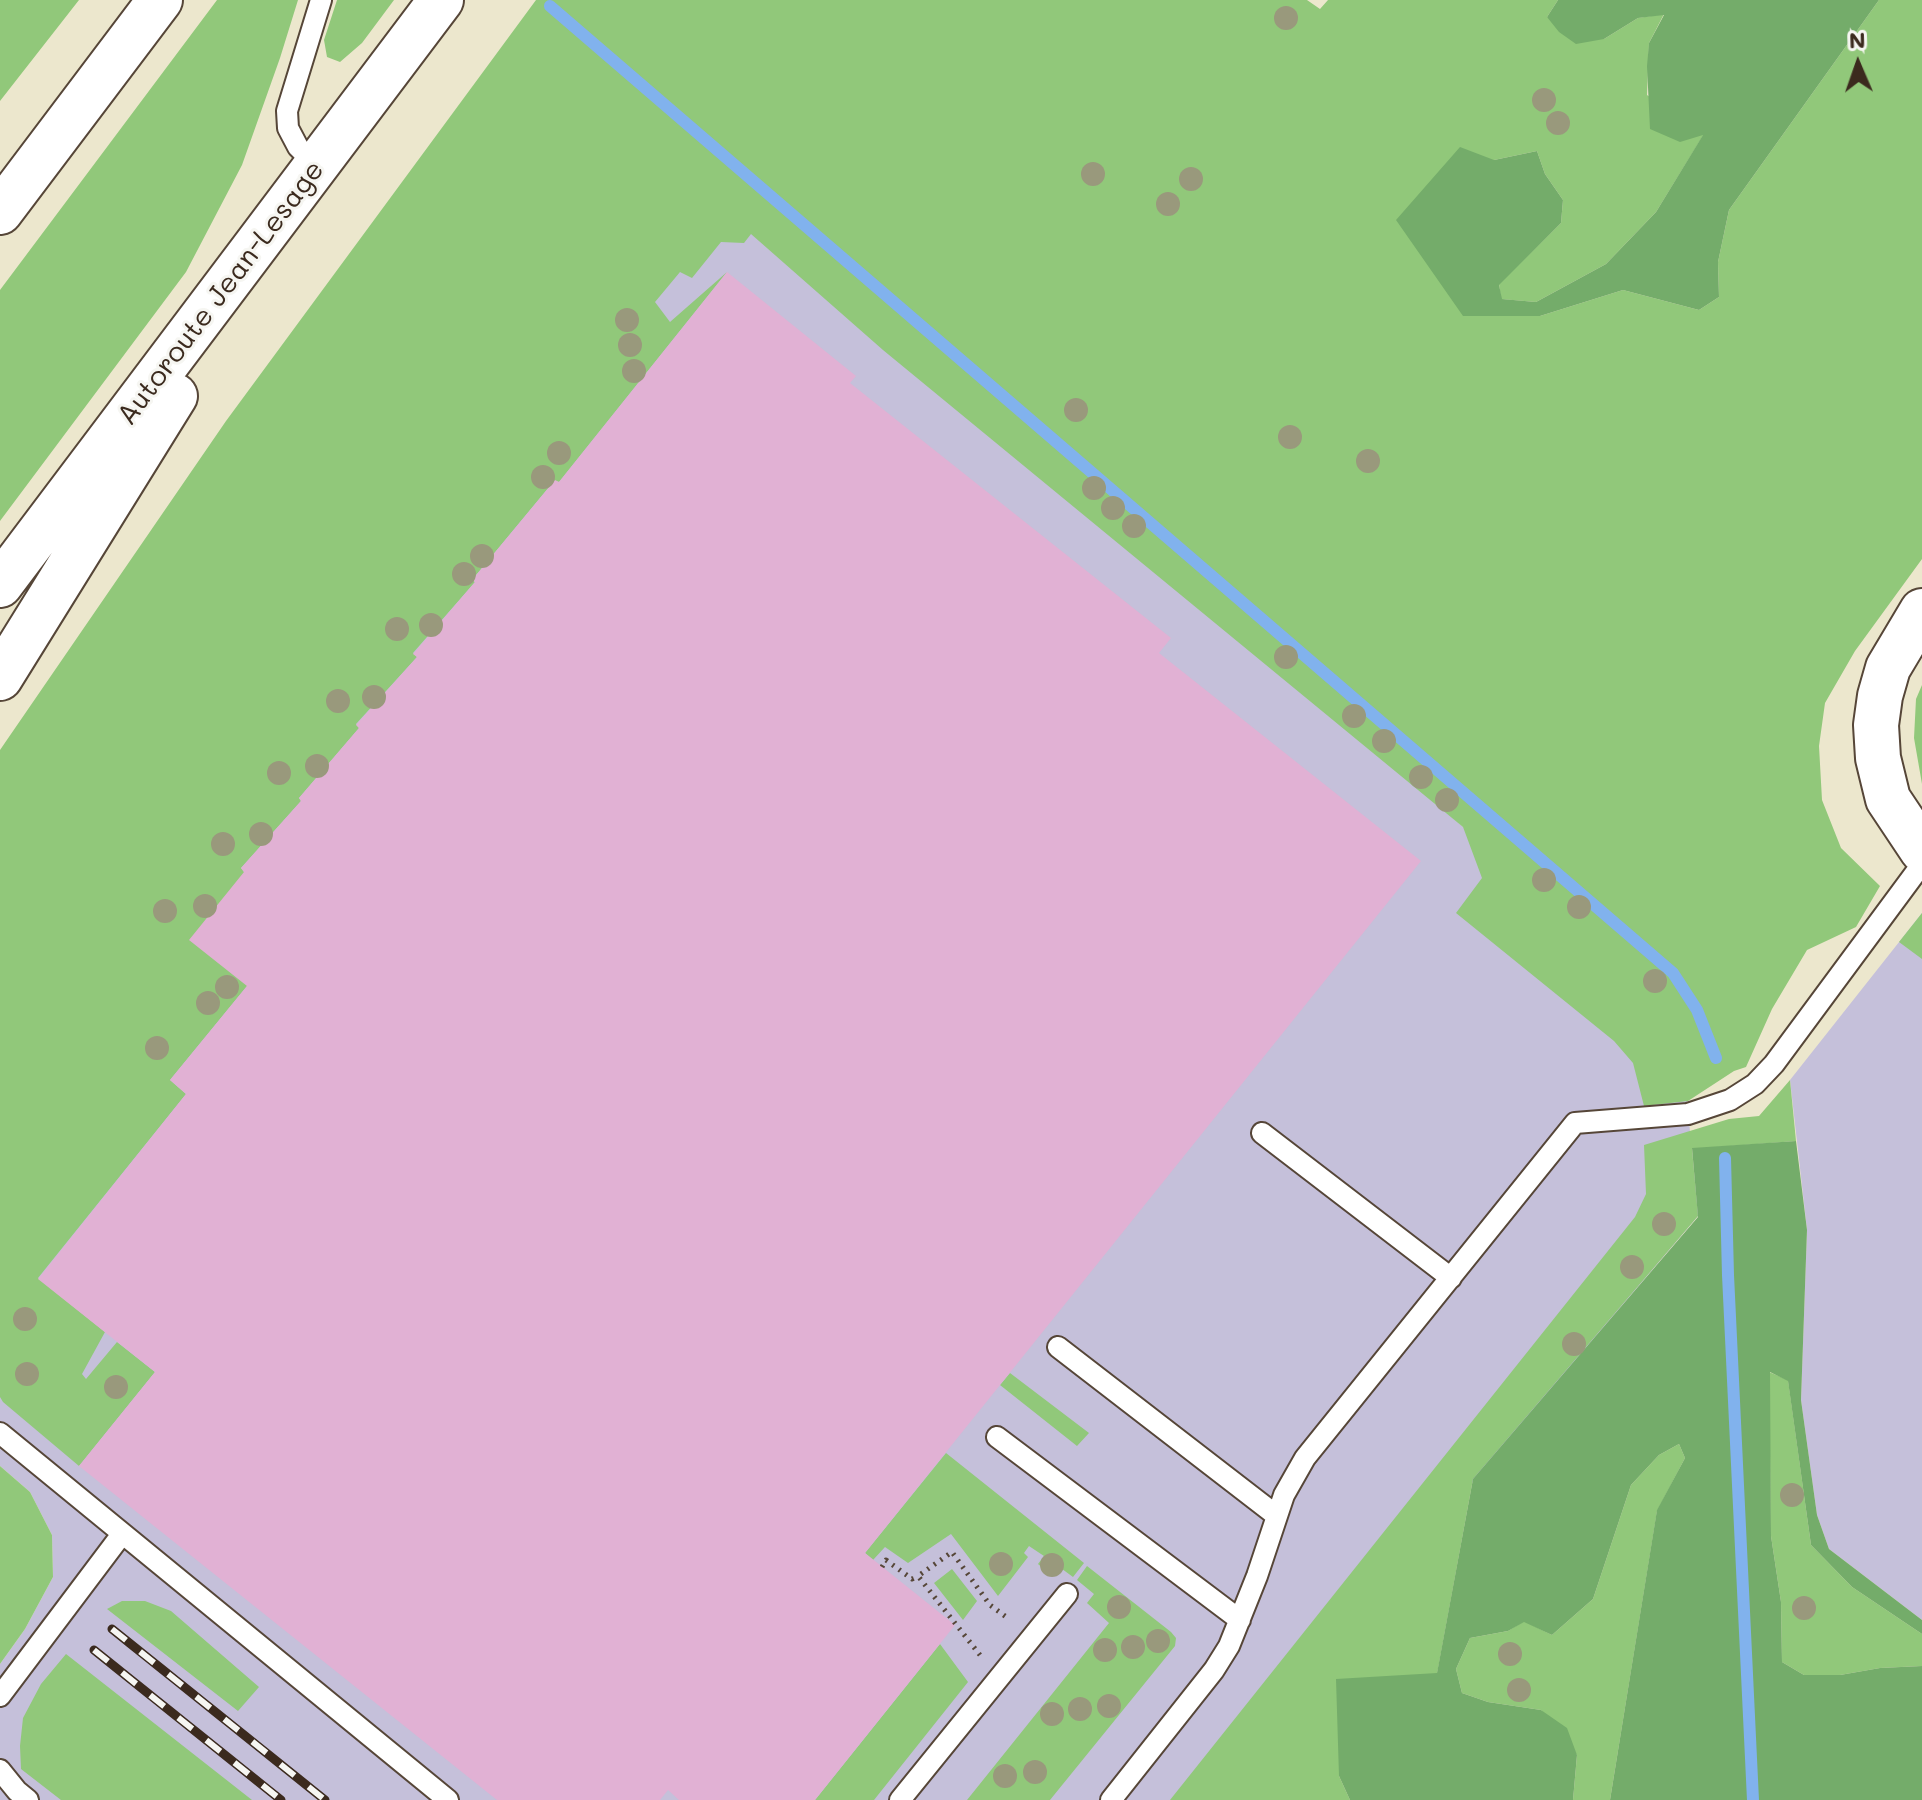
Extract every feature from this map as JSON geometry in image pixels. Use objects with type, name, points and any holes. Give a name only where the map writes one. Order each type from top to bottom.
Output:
[{"type":"main road","points":[[0,212],[160,0]]},
{"type":"main road","name":"Autoroute Jean-Lesage","points":[[0,585],[441,0]]},
{"type":"main road","points":[[0,678],[317,166]]},
{"type":"main road","points":[[1922,611],[1888,668],[1876,725],[1878,758],[1888,799],[1922,850]]},
{"type":"lane","points":[[317,166],[298,147],[288,128],[287,111],[321,0]]},
{"type":"lane","points":[[1111,1800],[1214,1670],[1240,1620],[1284,1495],[1305,1458],[1575,1123],[1688,1114],[1730,1100],[1755,1084],[1774,1064],[1922,864]]},
{"type":"lane","points":[[1262,1133],[1451,1278]]},
{"type":"lane","points":[[1058,1347],[1277,1516]]},
{"type":"lane","points":[[0,1433],[448,1800]]},
{"type":"lane","points":[[997,1437],[1240,1620]]},
{"type":"lane","points":[[0,1696],[122,1534]]},
{"type":"lane","points":[[900,1800],[1067,1594]]},
{"type":"lane","points":[[0,1770],[28,1800]]},
{"type":"path","points":[[882,1567],[886,1560],[912,1579],[952,1552],[990,1605]]},
{"type":"path","points":[[918,1576],[985,1661]]},
{"type":"shaded area","points":[[694,154],[1597,944],[1681,1037],[1698,1216],[1203,1800],[0,1800],[0,1664],[25,1629],[53,1577],[52,1535],[30,1492],[0,1466],[0,1144]]},
{"type":"shaded area","points":[[1922,913],[1922,1620],[1829,1549],[1817,1515],[1801,1400],[1807,1230],[1790,1080]]},
{"type":"green space","points":[[0,0],[79,0],[0,101]]},
{"type":"green space","points":[[217,0],[298,0],[242,165],[186,272],[0,521],[0,290]]},
{"type":"green space","points":[[337,0],[394,0],[362,43],[340,62],[327,57],[324,40]]},
{"type":"green space","points":[[536,0],[1307,0],[1320,9],[1328,0],[1558,0],[1547,17],[1604,39],[1638,18],[1664,14],[1649,43],[1647,95],[1704,134],[1656,212],[1606,264],[1536,302],[1501,299],[1499,284],[1561,223],[1563,200],[1545,174],[1537,151],[1494,160],[1463,316],[1540,316],[1623,290],[1699,310],[1719,297],[1718,262],[1729,210],[1879,0],[1922,0],[1922,559],[1855,651],[1825,703],[1819,746],[1822,800],[1841,848],[1880,886],[1856,927],[1807,950],[1772,1009],[1746,1067],[1734,1071],[1688,1101],[1644,1106],[1633,1063],[1614,1041],[1456,913],[1482,878],[1463,827],[883,350],[751,234],[744,243],[721,242],[692,278],[680,272],[655,302],[670,322],[727,272],[559,482],[554,481],[472,580],[475,582],[413,653],[417,657],[356,724],[359,728],[299,798],[301,801],[241,868],[244,872],[247,986],[170,1080],[186,1094],[38,1278],[105,1332],[82,1374],[86,1379],[117,1342],[155,1372],[79,1466],[3,1402],[0,1397],[0,750],[226,421]]},
{"type":"green space","points":[[1558,0],[1879,0],[1729,210],[1718,262],[1719,297],[1699,310],[1623,290],[1540,316],[1463,316],[1396,220],[1460,147],[1494,160],[1537,151],[1545,174],[1563,200],[1561,223],[1499,285],[1502,299],[1536,302],[1606,264],[1656,212],[1703,135],[1680,142],[1650,129],[1649,43],[1664,15],[1638,18],[1604,39],[1576,44],[1559,32],[1547,17]]},
{"type":"green space","points":[[1922,685],[1922,784],[1914,738],[1916,699]]},
{"type":"green space","points":[[1922,913],[1922,959],[1899,942]]},
{"type":"green space","points":[[1790,1080],[1796,1141],[1692,1149],[1698,1216],[1473,1479],[1437,1674],[1339,1776],[1350,1800],[1170,1800],[1635,1217],[1646,1194],[1644,1145],[1729,1119],[1759,1116]]},
{"type":"green space","points":[[1796,1141],[1807,1230],[1801,1400],[1817,1515],[1829,1549],[1922,1620],[1922,1634],[1852,1587],[1811,1545],[1788,1381],[1770,1372],[1771,1536],[1781,1602],[1782,1662],[1804,1675],[1840,1675],[1880,1668],[1922,1666],[1922,1800],[1610,1800],[1657,1510],[1685,1458],[1679,1444],[1659,1455],[1631,1485],[1593,1599],[1552,1635],[1524,1622],[1508,1631],[1470,1638],[1456,1669],[1462,1693],[1488,1702],[1541,1710],[1567,1728],[1577,1755],[1573,1800],[1350,1800],[1339,1776],[1336,1679],[1437,1673],[1473,1479],[1698,1217],[1692,1148]]},
{"type":"green space","points":[[1769,1372],[1788,1380],[1811,1545],[1852,1587],[1922,1634],[1922,1666],[1880,1668],[1840,1675],[1804,1675],[1782,1662],[1781,1602],[1771,1536]]},
{"type":"green space","points":[[1010,1373],[1089,1433],[1077,1446],[1000,1385]]},
{"type":"green space","points":[[1679,1444],[1685,1458],[1657,1511],[1610,1800],[1573,1800],[1577,1755],[1541,1710],[1488,1702],[1462,1693],[1456,1669],[1470,1638],[1508,1631],[1524,1621],[1552,1635],[1593,1599],[1631,1485],[1659,1455]]},
{"type":"green space","points":[[946,1453],[1084,1563],[1073,1577],[1058,1566],[1051,1575],[1038,1564],[1044,1556],[1029,1546],[1024,1553],[1028,1557],[998,1596],[951,1534],[908,1563],[885,1547],[873,1560],[865,1553]]},
{"type":"green space","points":[[0,1466],[30,1492],[52,1535],[53,1577],[25,1629],[0,1664]]},
{"type":"green space","points":[[1087,1566],[1171,1632],[1176,1638],[1175,1646],[1050,1800],[967,1800],[1109,1623],[1087,1603],[1094,1594],[1077,1580]]},
{"type":"green space","points":[[952,1569],[977,1601],[963,1620],[934,1583]]},
{"type":"green space","points":[[122,1601],[145,1601],[171,1611],[259,1687],[238,1711],[107,1609]]},
{"type":"green space","points":[[940,1644],[968,1682],[874,1800],[815,1800]]},
{"type":"green space","points":[[66,1654],[252,1800],[61,1800],[21,1769],[23,1718],[41,1684]]},
{"type":"building","points":[[727,272],[856,376],[850,383],[1171,638],[1159,653],[1421,861],[865,1553],[955,1625],[815,1800],[679,1800],[668,1790],[660,1800],[497,1800],[79,1466],[155,1372],[38,1279],[186,1094],[170,1080],[247,986],[189,940],[244,872],[241,868],[301,801],[299,798],[359,728],[356,725],[417,657],[413,654],[475,582],[472,580],[555,480],[559,482]]},
{"type":"waterway","points":[[550,6],[1673,973],[1697,1010],[1716,1058]]},
{"type":"waterway","points":[[1725,1158],[1753,1800]]},
{"type":"railway","points":[[112,1629],[325,1800]]},
{"type":"railway","points":[[94,1650],[281,1800]]}]
